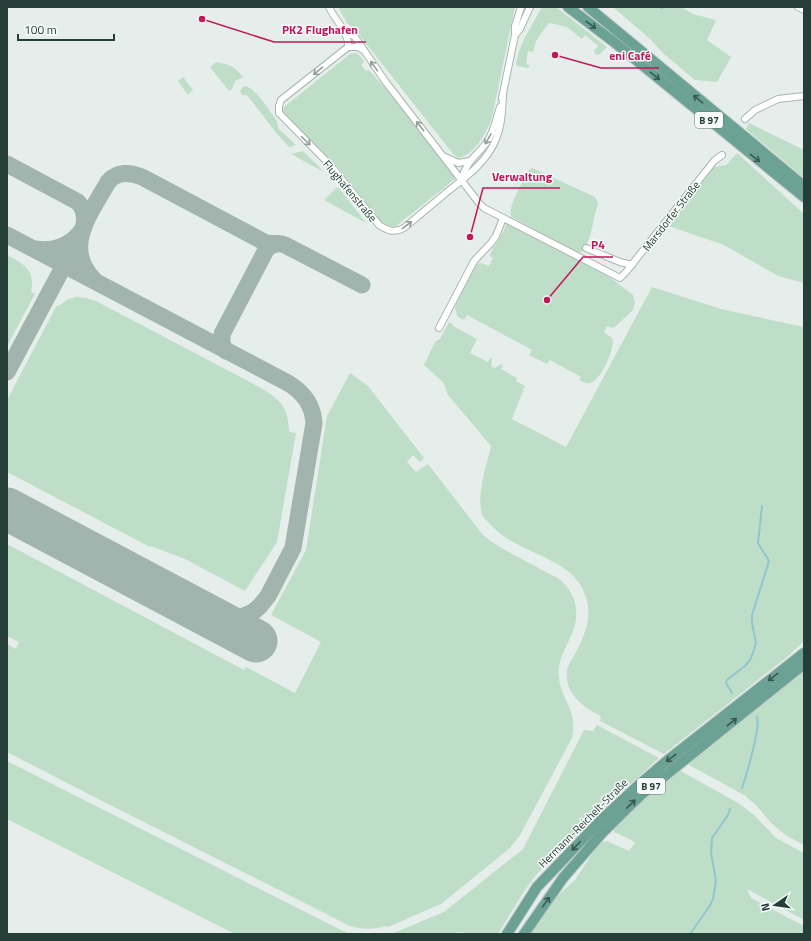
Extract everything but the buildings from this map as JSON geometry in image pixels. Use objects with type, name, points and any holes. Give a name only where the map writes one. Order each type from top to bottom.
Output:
[{"type":"main road","name":"B 97","points":[[568,7],[614,42],[804,198]]},
{"type":"main road","name":"B 97","points":[[588,7],[804,186]]},
{"type":"main road","name":"Hermann-Reichelt-Straße","points":[[507,934],[537,887],[600,821],[652,774],[804,653]]},
{"type":"main road","name":"Hermann-Reichelt-Straße","points":[[524,934],[563,878],[602,833],[632,804],[804,664]]},
{"type":"street","points":[[329,7],[332,14],[344,30],[348,39],[348,47],[358,47],[363,50]]},
{"type":"street","name":"Flughafenstraße","points":[[461,181],[465,169],[488,140],[495,123],[503,96],[515,36],[515,26],[521,7]]},
{"type":"street","name":"Flughafenstraße","points":[[515,36],[520,29],[530,7]]},
{"type":"street","points":[[798,7],[804,10]]},
{"type":"street","points":[[344,30],[355,37],[385,81],[479,203],[484,208],[503,218],[494,239],[474,261],[439,328]]},
{"type":"street","name":"Flughafenstraße","points":[[348,47],[281,100],[279,112],[281,117],[331,166],[379,226],[390,231],[395,232],[404,228],[479,166],[492,148],[500,128],[503,96]]},
{"type":"street","points":[[745,119],[755,110],[778,99],[804,96]]},
{"type":"street","name":"Marsdorfer Straße","points":[[503,218],[620,278],[632,265],[714,161],[722,155]]},
{"type":"street","points":[[444,156],[458,163],[470,161]]},
{"type":"street","points":[[586,248],[620,262],[632,265]]},
{"type":"green space","points":[[340,7],[515,7],[492,117],[480,142],[470,152],[459,158],[454,155],[357,32],[347,23],[339,9]]},
{"type":"green space","points":[[542,7],[556,7],[607,47],[599,55],[595,54],[594,51],[598,46],[585,35],[582,39],[567,27],[550,23],[536,41],[533,52],[528,51],[526,64],[530,66],[528,68],[517,66],[516,64],[519,51],[524,39]]},
{"type":"green space","points":[[613,7],[681,7],[693,14],[716,20],[707,40],[731,57],[717,82],[695,80]]},
{"type":"green space","points":[[355,53],[364,61],[361,65],[366,71],[369,70],[400,105],[455,177],[455,179],[396,226],[392,227],[382,223],[337,166],[296,127],[285,115],[283,110],[284,107],[350,54]]},
{"type":"green space","points":[[216,62],[231,66],[243,77],[235,81],[232,89],[229,91],[210,67]]},
{"type":"green space","points":[[183,77],[193,90],[188,95],[178,81]]},
{"type":"green space","points":[[244,86],[253,90],[277,121],[278,128],[296,145],[289,147],[247,95],[242,95],[240,91]]},
{"type":"green space","points":[[749,123],[804,150],[804,178],[746,129]]},
{"type":"green space","points":[[303,151],[324,172],[291,154]]},
{"type":"green space","points":[[737,153],[804,214],[804,283],[778,276],[724,245],[669,226],[714,167],[726,165]]},
{"type":"green space","points":[[532,168],[595,197],[597,200],[598,204],[588,242],[581,252],[577,252],[512,217],[511,207],[513,201],[529,170]]},
{"type":"green space","points":[[336,188],[339,188],[366,223],[324,200]]},
{"type":"green space","points":[[508,223],[608,276],[633,295],[635,303],[633,310],[616,326],[612,328],[607,326],[604,332],[612,338],[612,348],[604,368],[592,382],[586,383],[579,380],[581,377],[550,360],[547,364],[529,355],[532,350],[467,315],[464,320],[458,317],[455,308],[457,300],[476,264],[481,263],[489,266],[493,258],[490,256],[491,252],[503,233],[506,224]]},
{"type":"green space","points":[[7,255],[19,261],[30,273],[32,278],[31,292],[35,294],[7,346]]},
{"type":"green space","points":[[652,287],[721,309],[804,327],[804,641],[787,657],[664,754],[600,721],[601,716],[588,709],[576,699],[572,693],[567,679],[567,671],[569,663],[584,635],[588,619],[587,603],[581,586],[566,569],[507,539],[482,516],[480,496],[491,446],[448,395],[443,382],[424,365],[435,342],[440,339],[449,322],[453,326],[477,339],[470,353],[488,362],[490,358],[492,359],[491,366],[495,368],[501,364],[503,365],[501,369],[517,378],[516,381],[525,386],[512,419],[566,447]]},
{"type":"green space","points":[[76,297],[96,301],[261,388],[279,401],[285,411],[289,432],[296,433],[277,542],[245,591],[185,559],[151,546],[150,547],[7,472],[7,400],[57,305],[59,306],[68,299]]},
{"type":"green space","points":[[350,373],[368,386],[424,458],[420,462],[413,455],[407,462],[416,472],[428,464],[483,535],[503,549],[563,582],[570,591],[576,606],[576,620],[571,637],[561,659],[559,671],[560,685],[573,720],[572,738],[520,835],[510,848],[441,904],[388,927],[368,929],[350,926],[7,752],[7,644],[16,649],[19,642],[7,636],[7,544],[244,670],[246,667],[295,693],[321,642],[271,615],[306,550],[327,416]]},
{"type":"green space","points":[[804,671],[804,845],[787,836],[772,824],[756,805],[744,795],[689,765],[688,762]]},
{"type":"green space","points":[[597,725],[659,758],[604,808],[536,875],[498,934],[474,934],[461,932],[445,934],[391,934],[444,912],[523,849],[584,730],[593,731]]},
{"type":"green space","points":[[7,761],[351,934],[235,934],[7,819]]},
{"type":"green space","points":[[679,770],[738,803],[754,815],[776,838],[804,853],[804,920],[747,889],[751,898],[804,926],[804,934],[529,934],[547,905],[575,880],[600,842],[607,841],[629,851],[635,843],[614,832],[613,829],[648,796]]},
{"type":"waterway","points":[[732,693],[726,683],[727,680],[745,666],[750,660],[756,643],[752,615],[769,561],[758,543],[762,506]]},
{"type":"waterway","points":[[742,788],[755,741],[758,722],[757,717]]},
{"type":"waterway","points":[[690,934],[713,899],[716,881],[711,853],[712,838],[728,815],[730,809]]},
{"type":"taxiway","points":[[7,164],[78,202],[84,215],[83,229]]},
{"type":"taxiway","points":[[94,280],[85,268],[80,255],[80,243],[83,230],[94,206],[108,182],[120,174],[128,173],[142,177],[266,243],[275,244]]},
{"type":"taxiway","points":[[35,249],[49,250],[68,244],[83,229]]},
{"type":"taxiway","points":[[7,235],[288,383],[303,395],[312,410],[314,423],[293,548],[268,596],[253,612],[236,619],[219,619],[202,612]]},
{"type":"taxiway","points":[[226,351],[222,344],[222,334],[266,250],[272,245],[285,245],[362,285]]},
{"type":"taxiway","points":[[7,372],[69,256]]},
{"type":"runway","points":[[7,509],[256,641]]},
{"type":"place","name":"PK2 Flughafen","points":[[202,19]]},
{"type":"place","name":"eni Café","points":[[555,55]]},
{"type":"place","name":"Verwaltung","points":[[470,237]]},
{"type":"place","name":"P4","points":[[547,300]]}]
